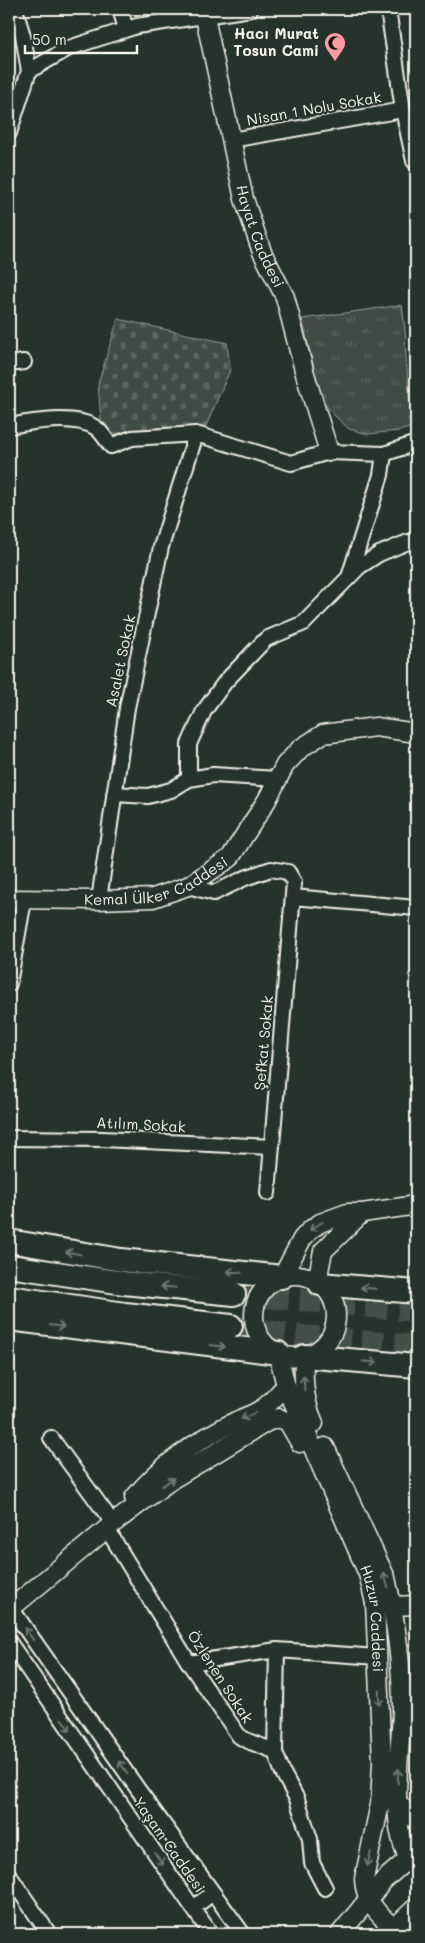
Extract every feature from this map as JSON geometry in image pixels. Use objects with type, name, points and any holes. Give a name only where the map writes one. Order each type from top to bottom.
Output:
[{"type":"main road","points":[[9,1241],[121,1260],[282,1277]]},
{"type":"main road","points":[[9,1266],[124,1283],[234,1294]]},
{"type":"main road","points":[[320,1284],[416,1292]]},
{"type":"main road","points":[[9,1297],[125,1314],[232,1326]]},
{"type":"main road","points":[[9,1319],[278,1353]]},
{"type":"main road","points":[[304,1356],[416,1366]]},
{"type":"street","points":[[10,126],[30,71],[15,9]]},
{"type":"street","points":[[120,9],[126,29]]},
{"type":"street","points":[[30,71],[69,48],[126,29],[201,11],[251,9]]},
{"type":"street","points":[[388,9],[403,110],[416,163]]},
{"type":"street","name":"Hayat Caddesi","points":[[201,11],[244,199],[262,252],[285,297],[305,374],[329,452]]},
{"type":"street","name":"Nisan 1 Nolu Sokak","points":[[231,140],[403,110]]},
{"type":"street","points":[[9,364],[24,362]]},
{"type":"street","points":[[9,426],[57,420],[88,424],[97,428],[111,446],[132,438],[196,434],[291,463],[329,452],[384,454],[416,443]]},
{"type":"street","name":"Asalet Sokak","points":[[99,900],[127,708],[161,547],[196,434]]},
{"type":"street","points":[[349,578],[381,474],[384,454]]},
{"type":"street","points":[[188,779],[189,744],[204,711],[225,682],[266,639],[304,623],[359,567],[379,554],[408,542],[416,543]]},
{"type":"street","name":"Kemal Ülker Caddesi","points":[[16,900],[153,898],[188,886],[230,858],[267,800],[285,765],[301,748],[323,734],[376,727],[416,734]]},
{"type":"street","points":[[114,794],[148,796],[171,790],[188,779],[213,775],[278,779]]},
{"type":"street","name":"Şefkat Sokak","points":[[188,886],[214,893],[245,878],[271,869],[288,872],[294,882],[268,1193]]},
{"type":"street","points":[[293,897],[416,908]]},
{"type":"street","points":[[9,984],[16,900]]},
{"type":"street","name":"Atılım Sokak","points":[[9,1138],[102,1139],[272,1147]]},
{"type":"street","points":[[282,1277],[295,1250],[310,1230],[320,1223],[341,1214],[410,1206],[416,1202]]},
{"type":"street","points":[[320,1284],[319,1271],[323,1251],[362,1213]]},
{"type":"street","points":[[296,1275],[309,1278],[320,1284],[329,1294],[336,1318],[333,1331],[326,1342],[316,1351],[304,1356],[291,1357],[278,1353],[266,1345],[258,1334],[254,1320],[255,1306],[260,1293],[270,1283],[282,1277],[296,1275]]},
{"type":"street","name":"Huzur Caddesi","points":[[278,1353],[286,1386],[368,1574],[375,1604],[381,1770],[380,1804],[364,1879],[364,1886],[369,1898]]},
{"type":"street","name":"Huzur Caddesi","points":[[304,1356],[303,1378],[307,1408],[386,1578],[393,1606],[402,1709],[397,1802],[398,1814],[413,1860]]},
{"type":"street","points":[[112,1525],[156,1473],[188,1449],[265,1407],[286,1386]]},
{"type":"street","points":[[10,1609],[112,1525],[171,1480],[267,1422],[279,1418],[288,1422],[358,1550]]},
{"type":"street","name":"Özlenen Sokak","points":[[51,1438],[112,1525],[189,1663],[239,1736],[248,1743],[262,1744],[275,1752]]},
{"type":"street","points":[[393,1606],[416,1605]]},
{"type":"street","name":"Yaşam Caddesi","points":[[10,1609],[243,1934]]},
{"type":"street","name":"Yaşam Caddesi","points":[[9,1642],[211,1934]]},
{"type":"street","points":[[189,1663],[277,1650],[378,1657]]},
{"type":"street","points":[[277,1650],[275,1752],[283,1773],[297,1799],[310,1839],[312,1863],[325,1888]]},
{"type":"street","points":[[51,1704],[70,1692]]},
{"type":"street","name":"Yaşam Caddesi","points":[[119,1802],[137,1788]]},
{"type":"street","points":[[397,1802],[416,1820]]},
{"type":"street","points":[[340,1934],[384,1880],[413,1860]]},
{"type":"street","points":[[9,1875],[49,1934]]},
{"type":"street","name":"Yaşam Caddesi","points":[[193,1908],[213,1893]]},
{"type":"street","points":[[369,1898],[374,1910],[392,1931],[416,1907]]},
{"type":"green space","points":[[402,305],[412,427],[399,431],[368,434],[349,429],[322,401],[302,319]]},
{"type":"green space","points":[[118,319],[227,343],[230,370],[206,426],[108,434],[102,431],[98,384]]},
{"type":"tunnel","points":[[234,1294],[416,1311]]},
{"type":"tunnel","points":[[231,1326],[301,1336],[416,1346]]},
{"type":"place","name":"Hacı Murat Tosun Cami","points":[[335,62]]}]
